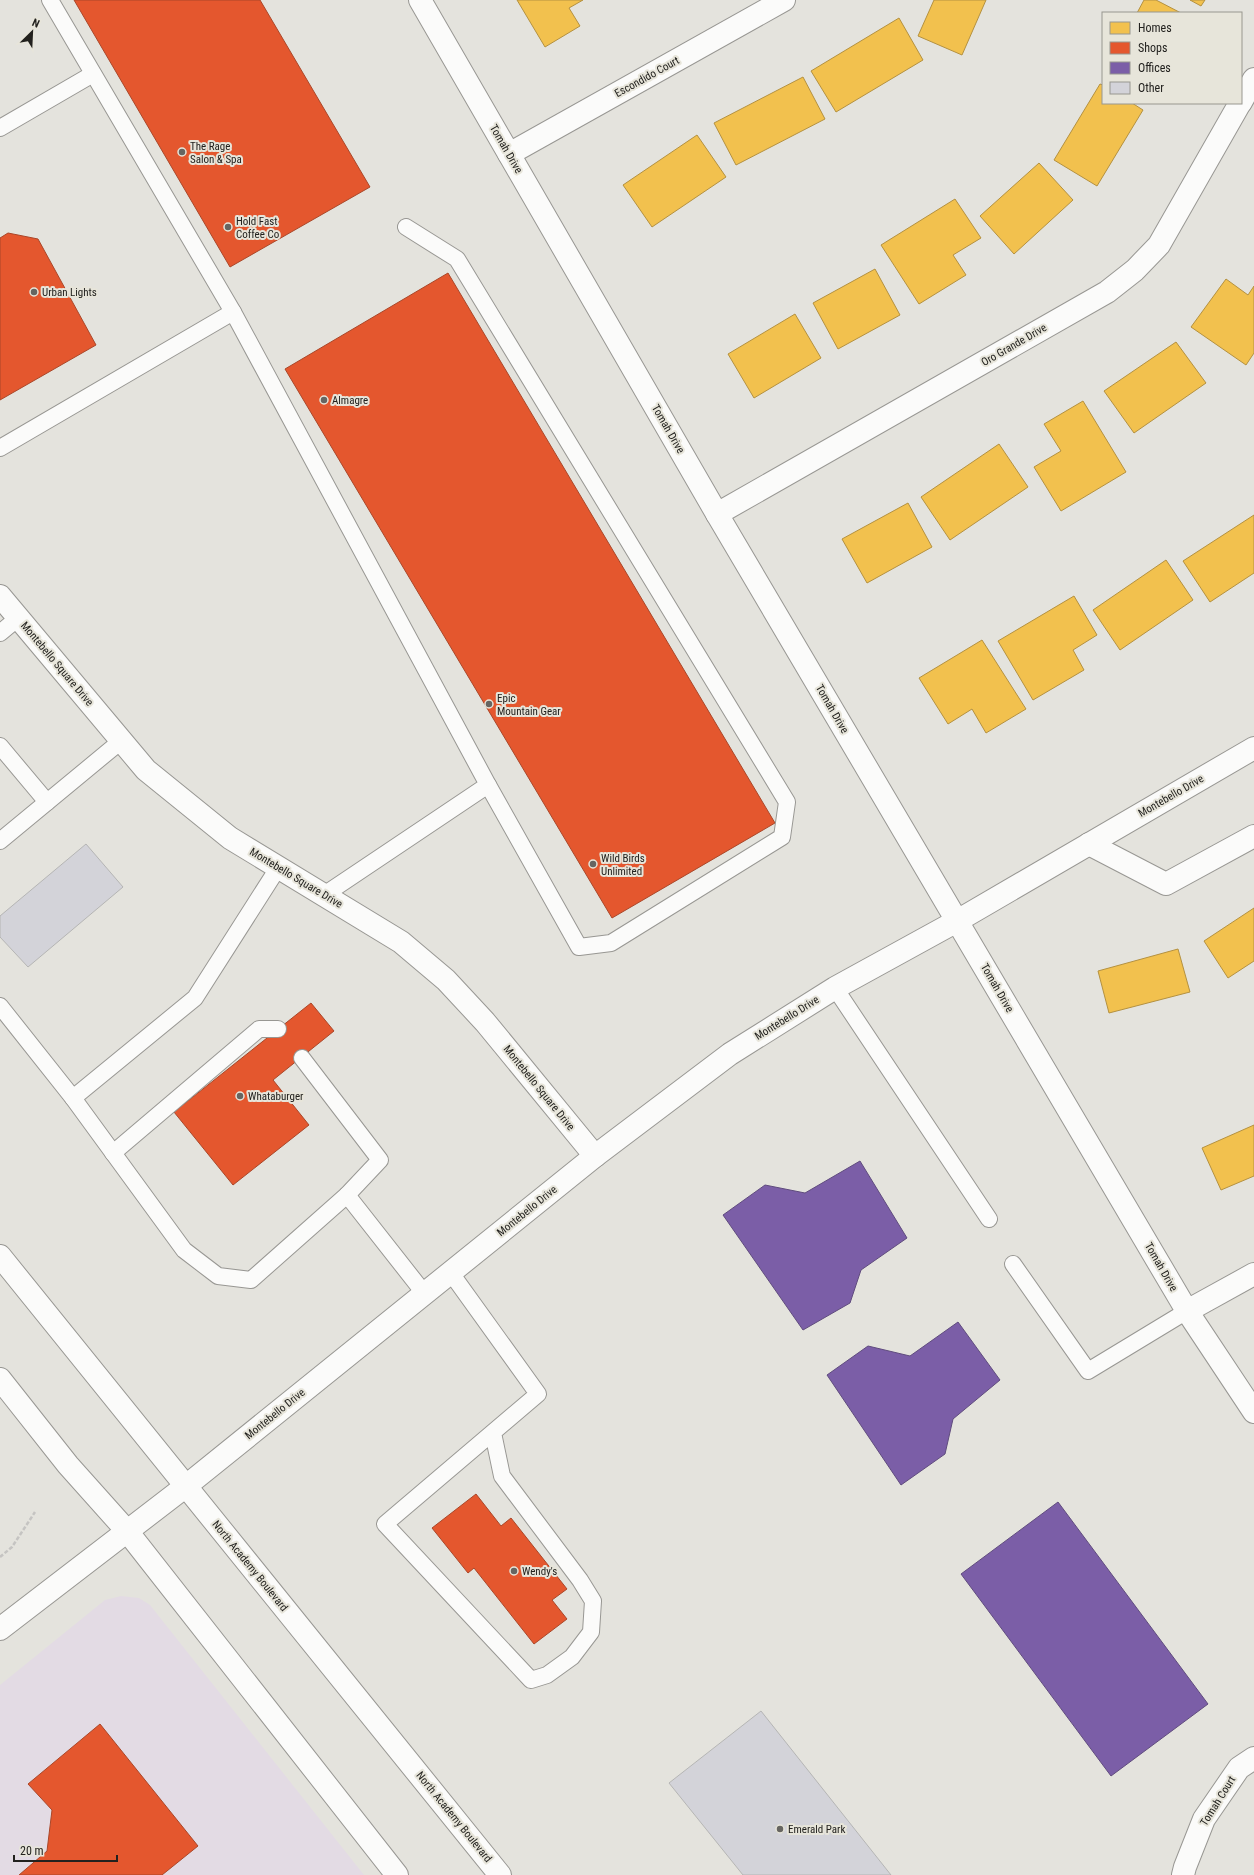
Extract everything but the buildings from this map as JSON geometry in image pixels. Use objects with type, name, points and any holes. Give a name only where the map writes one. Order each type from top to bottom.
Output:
[{"type":"main road","name":"Tomah Drive","points":[[420,0],[717,514],[1187,1311],[1254,1412]]},
{"type":"main road","name":"Escondido Court","points":[[509,154],[784,0]]},
{"type":"main road","name":"Oro Grande Drive","points":[[1242,100],[1254,79]]},
{"type":"main road","name":"Oro Grande Drive","points":[[717,514],[1107,292],[1135,270],[1159,245],[1240,104]]},
{"type":"main road","name":"Montebello Square Drive","points":[[0,596],[146,770],[230,838],[400,942],[446,980],[485,1022],[595,1156]]},
{"type":"main road","name":"Montebello Drive","points":[[0,1629],[186,1486],[595,1156],[730,1054],[835,988],[957,920],[1254,748]]},
{"type":"main road","points":[[1089,844],[1166,884],[1254,836]]},
{"type":"main road","name":"North Academy Boulevard","points":[[0,1256],[500,1875]]},
{"type":"main road","points":[[1187,1311],[1254,1274]]},
{"type":"main road","points":[[0,1379],[68,1465],[127,1531],[397,1875]]},
{"type":"main road","name":"Tomah Court","points":[[1184,1875],[1185,1867],[1204,1819],[1239,1768],[1254,1758]]},
{"type":"lane","points":[[50,0],[233,312],[488,785],[579,947],[611,943],[782,837],[787,802],[457,259],[406,227]]},
{"type":"lane","points":[[0,128],[93,74]]},
{"type":"lane","points":[[0,448],[233,312]]},
{"type":"lane","points":[[0,633],[18,618]]},
{"type":"lane","points":[[0,841],[121,741]]},
{"type":"lane","points":[[0,746],[47,802]]},
{"type":"lane","points":[[324,895],[488,785]]},
{"type":"lane","points":[[73,1098],[195,998],[278,868]]},
{"type":"lane","points":[[835,988],[989,1219]]},
{"type":"lane","points":[[0,1006],[73,1098],[184,1250],[218,1276],[251,1280],[347,1195],[380,1160],[302,1058]]},
{"type":"lane","points":[[113,1153],[259,1029],[278,1029]]},
{"type":"lane","points":[[347,1195],[424,1293]]},
{"type":"lane","points":[[1013,1264],[1088,1371],[1187,1311]]},
{"type":"lane","points":[[451,1273],[538,1394],[492,1433],[385,1524],[531,1680],[547,1674],[572,1657],[591,1632],[593,1601],[580,1580],[502,1476],[492,1433]]},
{"type":"path","points":[[0,1557],[12,1547],[35,1512]]},
{"type":"shaded area","points":[[121,1596],[139,1598],[150,1605],[364,1875],[0,1875],[0,1685],[105,1600]]},
{"type":"place","name":"The Rage Salon & Spa","points":[[182,152]]},
{"type":"place","name":"Hold Fast Coffee Co","points":[[228,227]]},
{"type":"place","name":"Urban Lights","points":[[34,292]]},
{"type":"place","name":"Almagre","points":[[324,400]]},
{"type":"place","name":"Epic Mountain Gear","points":[[489,704]]},
{"type":"place","name":"Wild Birds Unlimited","points":[[593,864]]},
{"type":"place","name":"Whataburger","points":[[240,1096]]},
{"type":"place","name":"Wendy's","points":[[514,1571]]},
{"type":"place","name":"Emerald Park","points":[[780,1829]]}]
